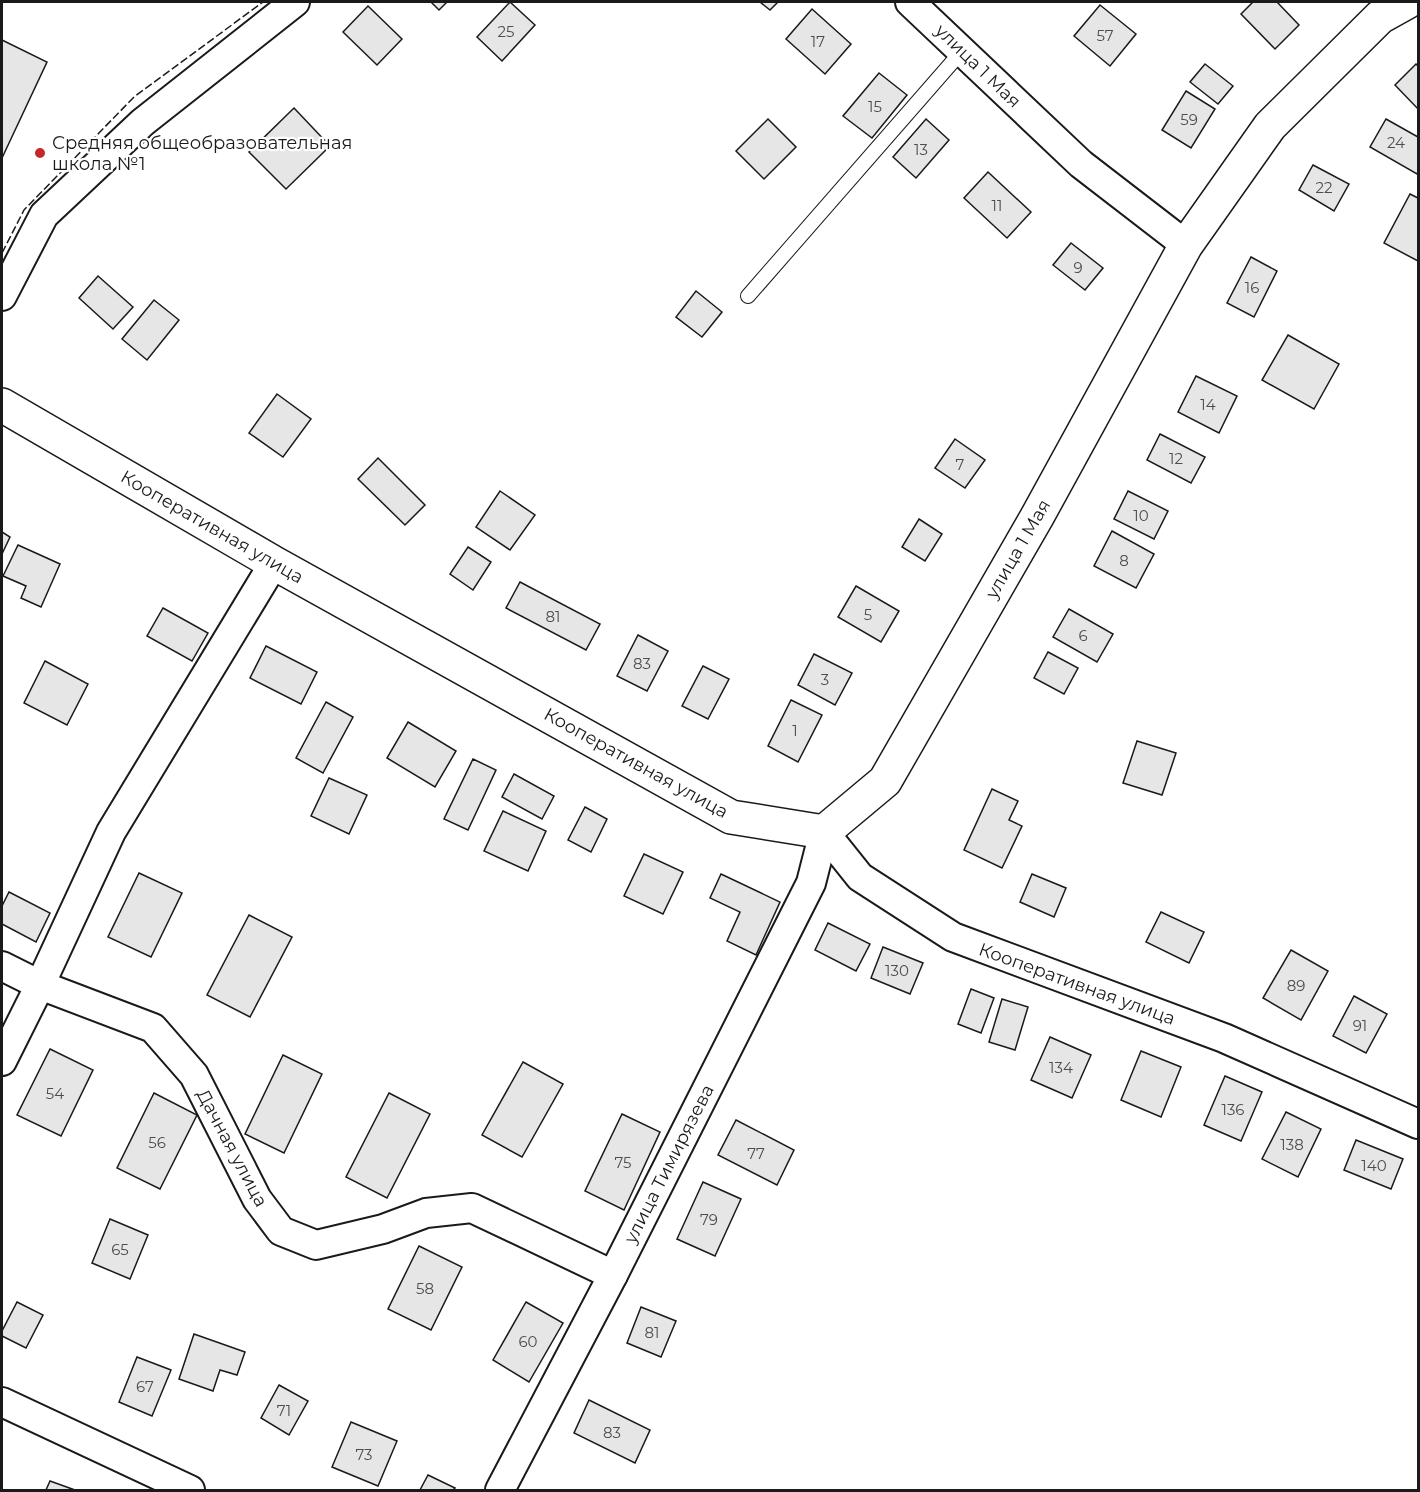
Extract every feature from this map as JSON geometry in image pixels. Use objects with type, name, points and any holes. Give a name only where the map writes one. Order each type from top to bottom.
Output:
[{"type":"street","points":[[2,296],[44,215],[143,122],[295,2]]},
{"type":"street","name":"улица 1 Мая","points":[[910,2],[1081,164],[1186,245]]},
{"type":"street","name":"улица 1 Мая","points":[[824,832],[885,781],[1038,514],[1186,245],[1270,126],[1380,16],[1407,2]]},
{"type":"street","name":"Кооперативная улица","points":[[2,405],[274,563],[730,817],[824,832],[860,877],[953,937],[1224,1038],[1419,1124]]},
{"type":"street","points":[[2,1060],[40,985],[111,832],[274,563]]},
{"type":"street","name":"улица Тимирязева","points":[[500,1491],[613,1275],[811,883],[824,832]]},
{"type":"street","name":"Дачная улица","points":[[2,966],[40,985],[153,1028],[194,1075],[257,1199],[281,1232],[316,1245],[383,1229],[426,1213],[472,1208],[613,1275]]},
{"type":"street","points":[[2,1402],[190,1491]]},
{"type":"lane","points":[[748,296],[962,51]]},
{"type":"building","points":[[431,2],[447,2],[439,10]]},
{"type":"building","points":[[510,2],[535,25],[502,61],[477,37]]},
{"type":"building","points":[[760,2],[778,2],[770,10]]},
{"type":"building","points":[[1253,2],[1277,2],[1299,25],[1275,49],[1241,14]]},
{"type":"building","points":[[1100,5],[1136,34],[1110,66],[1074,36]]},
{"type":"building","points":[[368,6],[402,39],[377,65],[343,32]]},
{"type":"building","points":[[812,9],[851,44],[825,74],[786,39]]},
{"type":"building","name":"Средняя общеобразовательная школа №1","points":[[2,40],[47,62],[2,158]]},
{"type":"building","points":[[1205,64],[1233,86],[1218,104],[1190,82]]},
{"type":"building","points":[[1416,64],[1418,66],[1418,109],[1395,85]]},
{"type":"building","points":[[879,73],[907,95],[872,138],[843,116]]},
{"type":"building","points":[[1186,91],[1215,109],[1191,148],[1162,130]]},
{"type":"building","points":[[294,108],[330,146],[286,189],[249,152]]},
{"type":"building","points":[[768,119],[796,147],[764,179],[736,151]]},
{"type":"building","points":[[926,119],[949,140],[916,178],[893,157]]},
{"type":"building","points":[[1386,119],[1418,137],[1417,174],[1370,147]]},
{"type":"building","points":[[1313,165],[1349,184],[1334,211],[1299,190]]},
{"type":"building","points":[[988,172],[1031,212],[1007,238],[964,198]]},
{"type":"building","points":[[1410,194],[1418,198],[1418,261],[1384,243]]},
{"type":"building","points":[[1071,243],[1103,268],[1085,290],[1053,265]]},
{"type":"building","points":[[1251,257],[1277,271],[1254,317],[1227,303]]},
{"type":"building","points":[[98,276],[133,307],[113,329],[79,298]]},
{"type":"building","points":[[696,291],[722,312],[702,337],[676,317]]},
{"type":"building","points":[[154,300],[179,320],[147,360],[122,339]]},
{"type":"building","points":[[1288,335],[1339,364],[1314,409],[1262,380]]},
{"type":"building","points":[[1196,376],[1237,396],[1219,433],[1178,412]]},
{"type":"building","points":[[277,394],[311,419],[283,457],[249,433]]},
{"type":"building","points":[[1160,434],[1205,457],[1191,483],[1147,460]]},
{"type":"building","points":[[955,439],[985,460],[965,488],[935,468]]},
{"type":"building","points":[[378,458],[425,505],[405,525],[358,479]]},
{"type":"building","points":[[500,491],[535,515],[510,550],[476,527]]},
{"type":"building","points":[[1128,491],[1168,511],[1154,539],[1114,519]]},
{"type":"building","points":[[919,519],[942,534],[925,561],[902,547]]},
{"type":"building","points":[[1112,531],[1154,554],[1136,588],[1094,566]]},
{"type":"building","points":[[2,532],[10,537],[2,554]]},
{"type":"building","points":[[18,545],[60,564],[41,607],[21,598],[26,586],[3,576]]},
{"type":"building","points":[[468,547],[491,562],[473,590],[450,574]]},
{"type":"building","points":[[520,582],[600,624],[586,650],[506,608]]},
{"type":"building","points":[[856,586],[899,611],[881,642],[838,617]]},
{"type":"building","points":[[163,608],[208,633],[192,661],[147,636]]},
{"type":"building","points":[[1069,609],[1113,634],[1097,662],[1053,637]]},
{"type":"building","points":[[638,635],[668,651],[647,691],[617,676]]},
{"type":"building","points":[[266,646],[317,672],[301,704],[250,678]]},
{"type":"building","points":[[1048,652],[1078,668],[1064,694],[1034,678]]},
{"type":"building","points":[[814,654],[852,673],[835,705],[798,685]]},
{"type":"building","points":[[45,661],[88,684],[67,725],[24,703]]},
{"type":"building","points":[[703,666],[729,679],[708,719],[682,706]]},
{"type":"building","points":[[791,700],[822,715],[798,762],[768,746]]},
{"type":"building","points":[[326,702],[353,717],[323,773],[296,758]]},
{"type":"building","points":[[408,722],[456,751],[435,787],[387,758]]},
{"type":"building","points":[[1137,741],[1176,753],[1162,795],[1123,783]]},
{"type":"building","points":[[473,759],[496,770],[468,830],[444,819]]},
{"type":"building","points":[[514,774],[554,796],[542,819],[502,797]]},
{"type":"building","points":[[329,778],[367,795],[349,834],[311,816]]},
{"type":"building","points":[[992,789],[1018,801],[1009,820],[1022,826],[1002,868],[964,850]]},
{"type":"building","points":[[585,807],[607,819],[591,852],[568,840]]},
{"type":"building","points":[[503,811],[546,831],[528,871],[484,851]]},
{"type":"building","points":[[644,854],[683,872],[663,914],[624,896]]},
{"type":"building","points":[[139,873],[182,893],[151,957],[108,937]]},
{"type":"building","points":[[721,874],[780,902],[756,955],[727,941],[740,912],[710,898]]},
{"type":"building","points":[[1032,874],[1066,888],[1054,917],[1020,902]]},
{"type":"building","points":[[9,892],[50,913],[36,942],[2,924],[2,906]]},
{"type":"building","points":[[1161,912],[1204,932],[1189,963],[1146,942]]},
{"type":"building","points":[[249,915],[292,937],[250,1017],[207,995]]},
{"type":"building","points":[[828,923],[870,944],[856,971],[815,950]]},
{"type":"building","points":[[883,947],[923,963],[910,994],[871,978]]},
{"type":"building","points":[[1291,950],[1328,971],[1301,1020],[1263,998]]},
{"type":"building","points":[[971,989],[994,998],[981,1033],[958,1024]]},
{"type":"building","points":[[1354,996],[1387,1014],[1366,1053],[1333,1036]]},
{"type":"building","points":[[1002,999],[1028,1007],[1015,1050],[989,1042]]},
{"type":"building","points":[[1050,1037],[1091,1055],[1072,1098],[1031,1080]]},
{"type":"building","points":[[50,1049],[93,1070],[61,1136],[17,1115]]},
{"type":"building","points":[[1141,1051],[1181,1067],[1161,1117],[1121,1100]]},
{"type":"building","points":[[283,1055],[322,1074],[284,1153],[245,1134]]},
{"type":"building","points":[[523,1062],[563,1084],[522,1157],[482,1135]]},
{"type":"building","points":[[1225,1076],[1262,1092],[1241,1141],[1204,1125]]},
{"type":"building","points":[[154,1093],[197,1115],[160,1189],[117,1168]]},
{"type":"building","points":[[389,1093],[430,1114],[387,1198],[346,1177]]},
{"type":"building","points":[[1286,1112],[1321,1129],[1298,1177],[1262,1159]]},
{"type":"building","points":[[622,1114],[660,1132],[624,1210],[585,1191]]},
{"type":"building","points":[[736,1120],[794,1150],[777,1185],[718,1155]]},
{"type":"building","points":[[1356,1140],[1403,1159],[1391,1189],[1344,1170]]},
{"type":"building","points":[[703,1182],[741,1199],[715,1256],[677,1239]]},
{"type":"building","points":[[110,1219],[148,1235],[130,1279],[92,1263]]},
{"type":"building","points":[[419,1246],[462,1267],[431,1330],[388,1309]]},
{"type":"building","points":[[17,1302],[43,1315],[26,1348],[2,1336],[2,1331]]},
{"type":"building","points":[[526,1302],[563,1323],[529,1382],[493,1360]]},
{"type":"building","points":[[641,1307],[676,1321],[661,1357],[627,1343]]},
{"type":"building","points":[[194,1334],[245,1352],[237,1375],[220,1370],[213,1391],[179,1379]]},
{"type":"building","points":[[137,1357],[171,1370],[152,1416],[119,1402]]},
{"type":"building","points":[[279,1385],[308,1401],[289,1435],[261,1418]]},
{"type":"building","points":[[589,1400],[650,1430],[635,1463],[574,1433]]},
{"type":"building","points":[[351,1422],[397,1441],[378,1486],[332,1467]]},
{"type":"building","points":[[428,1475],[455,1488],[453,1490],[420,1490]]},
{"type":"building","points":[[50,1481],[75,1490],[46,1490]]},
{"type":"fence","points":[[2,253],[24,210],[134,97],[263,2]]},
{"type":"place","name":"Средняя общеобразовательная школа №1","points":[[40,153]]}]
